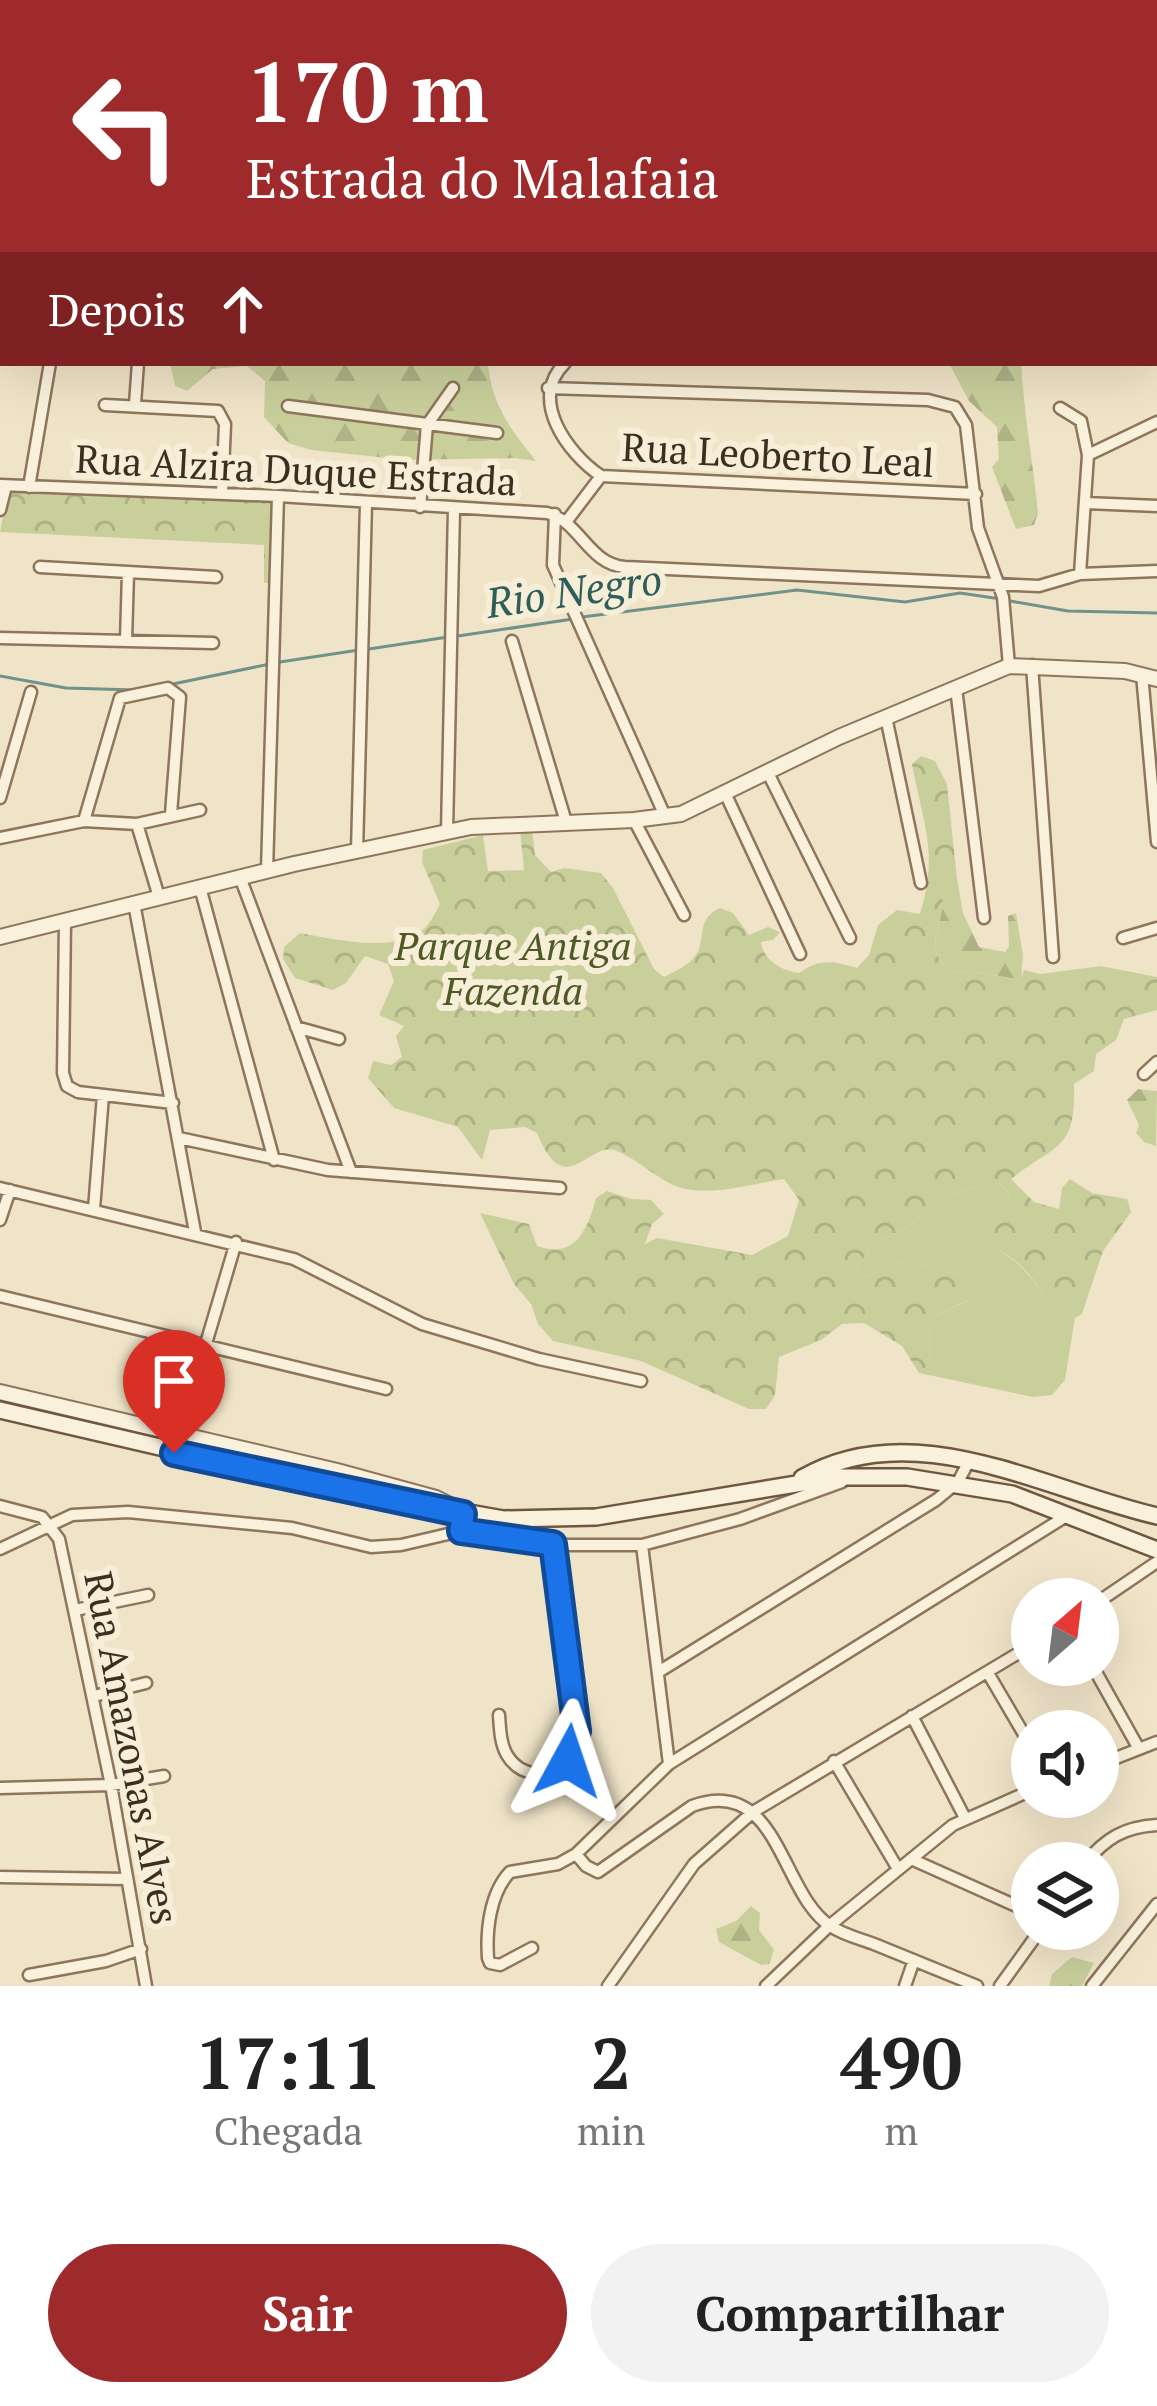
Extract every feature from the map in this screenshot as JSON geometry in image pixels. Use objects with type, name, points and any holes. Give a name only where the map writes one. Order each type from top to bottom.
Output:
[{"type":"main road","points":[[0,1410],[462,1522],[596,1517],[854,1476],[958,1482],[1012,1494],[1157,1550]]},
{"type":"main road","points":[[793,1484],[855,1455],[904,1453],[1026,1474],[1157,1516]]},
{"type":"street","points":[[29,487],[49,366]]},
{"type":"street","points":[[135,404],[138,366]]},
{"type":"street","points":[[562,366],[548,388],[557,426],[578,458],[602,476]]},
{"type":"street","points":[[420,507],[427,424],[453,388]]},
{"type":"street","points":[[548,388],[942,403],[955,407],[966,425],[976,494]]},
{"type":"street","points":[[105,406],[212,409],[223,415],[222,494]]},
{"type":"street","points":[[288,406],[497,433]]},
{"type":"street","points":[[1060,408],[1081,421],[1088,455],[1081,574]]},
{"type":"street","points":[[1088,455],[1157,422]]},
{"type":"street","name":"Rua Leoberto Leal","points":[[560,518],[602,476],[976,494],[978,528],[1002,591],[1009,666]]},
{"type":"street","points":[[0,510],[3,486]]},
{"type":"street","name":"Rua Alzira Duque Estrada","points":[[3,486],[278,496],[560,518],[613,566],[1002,591],[1055,584],[1081,574],[1157,571]]},
{"type":"street","points":[[267,871],[278,496]]},
{"type":"street","points":[[357,852],[366,503]]},
{"type":"street","points":[[1086,503],[1157,506]]},
{"type":"street","points":[[447,832],[454,508]]},
{"type":"street","points":[[560,518],[553,566],[665,816]]},
{"type":"street","points":[[40,567],[216,577]]},
{"type":"street","points":[[126,640],[128,573]]},
{"type":"street","points":[[0,638],[213,643]]},
{"type":"street","points":[[512,640],[566,822]]},
{"type":"street","points":[[1033,665],[1053,957]]},
{"type":"street","points":[[0,937],[447,832],[634,820],[696,809],[886,717],[1009,666],[1149,677],[1157,842]]},
{"type":"street","points":[[84,821],[120,698],[168,688],[180,698],[172,814]]},
{"type":"street","points":[[956,688],[984,918]]},
{"type":"street","points":[[0,798],[31,692]]},
{"type":"street","points":[[886,717],[922,883]]},
{"type":"street","points":[[769,773],[850,938]]},
{"type":"street","points":[[726,795],[800,954]]},
{"type":"street","points":[[0,838],[84,821],[137,824],[200,810]]},
{"type":"street","points":[[634,820],[684,915]]},
{"type":"street","points":[[137,824],[159,897]]},
{"type":"street","points":[[240,877],[351,1172]]},
{"type":"street","points":[[200,887],[274,1160]]},
{"type":"street","points":[[134,903],[195,1232]]},
{"type":"street","points":[[65,921],[63,1073],[71,1089],[173,1103]]},
{"type":"street","points":[[1123,938],[1157,928]]},
{"type":"street","points":[[296,1027],[339,1039]]},
{"type":"street","points":[[1144,1074],[1157,1062]]},
{"type":"street","points":[[94,1209],[103,1095]]},
{"type":"street","points":[[178,1138],[351,1172],[560,1188]]},
{"type":"street","points":[[0,1220],[5,1189],[236,1242],[306,1264],[422,1324],[539,1359],[641,1382]]},
{"type":"street","points":[[174,1453],[236,1242]]},
{"type":"street","points":[[0,1296],[386,1389]]},
{"type":"street","points":[[0,1392],[436,1498],[462,1522],[553,1544],[643,1546],[740,1519],[854,1476]]},
{"type":"street","points":[[659,1671],[936,1500],[958,1482],[969,1461]]},
{"type":"street","points":[[0,1506],[35,1514],[50,1523]]},
{"type":"street","points":[[0,1549],[50,1523],[90,1512],[274,1526],[386,1548],[462,1522]]},
{"type":"street","points":[[532,1948],[500,1965],[490,1963],[487,1952],[496,1895],[511,1872],[558,1864],[576,1854],[669,1764],[1069,1514]]},
{"type":"street","name":"Rua Amazonas Alves","points":[[50,1523],[59,1539],[94,1696],[146,1986]]},
{"type":"street","points":[[499,1715],[508,1756],[529,1773],[561,1768],[574,1752],[577,1731],[553,1544]]},
{"type":"street","points":[[643,1546],[669,1764]]},
{"type":"street","points":[[1119,1588],[1157,1562]]},
{"type":"street","points":[[75,1610],[148,1595]]},
{"type":"street","points":[[608,1986],[694,1864],[753,1812],[1011,1659]]},
{"type":"street","points":[[988,1673],[1011,1712]]},
{"type":"street","points":[[94,1696],[146,1683]]},
{"type":"street","points":[[1104,1686],[1138,1749]]},
{"type":"street","points":[[912,1716],[964,1816]]},
{"type":"street","points":[[1119,1757],[1157,1742]]},
{"type":"street","points":[[834,1761],[898,1868]]},
{"type":"street","points":[[0,1788],[111,1785],[164,1776]]},
{"type":"street","points":[[766,1986],[829,1926],[964,1816],[1011,1798]]},
{"type":"street","points":[[576,1854],[586,1867],[598,1872],[692,1806],[714,1802],[753,1812],[829,1926],[977,1986]]},
{"type":"street","points":[[1104,1842],[1131,1827],[1157,1825]]},
{"type":"street","points":[[911,1859],[1011,1904]]},
{"type":"street","points":[[0,1877],[128,1879]]},
{"type":"street","points":[[1092,1986],[1157,1904]]},
{"type":"street","points":[[29,1975],[106,1961],[141,1949]]},
{"type":"street","points":[[1000,1986],[1026,1950]]},
{"type":"street","points":[[905,1986],[914,1960]]},
{"type":"green space","points":[[171,366],[247,366],[213,369],[187,391],[175,386]]},
{"type":"green space","points":[[247,366],[488,366],[498,404],[536,461],[407,460],[311,450],[288,443],[264,417],[265,381]]},
{"type":"green space","points":[[951,366],[1021,366],[1038,513],[1034,525],[1016,529],[992,467],[999,459],[997,427],[969,401]]},
{"type":"green space","points":[[8,490],[275,499],[273,583],[264,583],[264,545],[0,532]]},
{"type":"green space","name":"Parque Antiga Fazenda","points":[[921,756],[935,761],[947,784],[957,879],[945,890],[936,934],[937,954],[945,966],[952,972],[1020,980],[1024,970],[1040,974],[1101,966],[1157,977],[1157,1010],[1124,1019],[1116,1040],[1096,1054],[1094,1071],[1074,1084],[1067,1134],[1052,1151],[1011,1179],[1034,1202],[1059,1209],[1062,1188],[1070,1179],[1092,1193],[1127,1199],[1131,1212],[1103,1251],[1082,1314],[1075,1318],[1055,1307],[1029,1274],[980,1228],[1001,1213],[1010,1194],[999,1183],[942,1199],[908,1227],[872,1245],[856,1269],[865,1277],[915,1257],[922,1264],[959,1275],[982,1294],[930,1318],[929,1365],[919,1373],[902,1346],[864,1323],[842,1324],[821,1340],[779,1357],[775,1395],[766,1409],[749,1409],[641,1361],[553,1341],[514,1284],[480,1213],[529,1224],[537,1246],[561,1249],[578,1239],[596,1198],[607,1191],[651,1200],[664,1214],[652,1224],[645,1244],[657,1238],[752,1255],[788,1236],[799,1200],[784,1179],[728,1189],[686,1189],[617,1151],[596,1153],[567,1167],[558,1164],[537,1133],[525,1127],[490,1130],[482,1160],[458,1127],[394,1108],[368,1078],[373,1061],[391,1065],[402,1057],[396,1036],[404,1026],[379,1015],[394,981],[388,964],[365,956],[346,983],[333,990],[295,978],[283,959],[284,947],[300,933],[364,943],[412,937],[427,926],[440,904],[422,862],[423,850],[483,835],[488,871],[524,870],[520,830],[532,829],[535,855],[551,872],[564,868],[601,873],[654,969],[664,977],[692,960],[707,919],[720,908],[733,913],[749,935],[768,927],[780,932],[773,940],[761,942],[774,964],[786,970],[799,973],[827,962],[857,968],[869,955],[878,925],[897,910],[920,914],[929,855],[912,764]]},
{"type":"green space","points":[[957,879],[963,913],[979,947],[1005,952],[1008,916],[1016,913],[1023,955],[1021,980],[952,972],[940,960],[935,941],[943,895],[950,880]]},
{"type":"green space","points":[[1138,1089],[1157,1091],[1156,1146],[1136,1133],[1139,1125],[1127,1100]]},
{"type":"green space","points":[[998,1182],[1010,1194],[1001,1213],[981,1228],[986,1237],[1029,1275],[1049,1302],[1075,1318],[1065,1380],[1052,1395],[1033,1397],[919,1373],[929,1365],[930,1318],[968,1301],[959,1275],[922,1264],[915,1257],[865,1277],[856,1269],[872,1245],[908,1227],[942,1199]]},
{"type":"green space","points":[[751,1906],[760,1913],[759,1930],[774,1950],[769,1964],[761,1965],[719,1942],[716,1929],[736,1921]]},
{"type":"green space","points":[[1072,1957],[1094,1963],[1082,1986],[1049,1986],[1052,1974]]},
{"type":"waterway","name":"Rio Negro","points":[[582,617],[797,590],[905,602],[960,593],[1001,599]]},
{"type":"waterway","name":"Rio Negro","points":[[1010,601],[1068,611],[1157,613]]},
{"type":"waterway","name":"Rio Negro","points":[[458,636],[573,619]]},
{"type":"waterway","name":"Rio Negro","points":[[369,649],[448,637]]},
{"type":"waterway","name":"Rio Negro","points":[[280,662],[359,650]]},
{"type":"waterway","name":"Rio Negro","points":[[168,685],[270,664]]},
{"type":"waterway","name":"Rio Negro","points":[[0,676],[66,688],[135,690]]},
{"type":"route","points":[[174,1453],[463,1514],[461,1531],[553,1544],[577,1731],[568,1761]]}]
